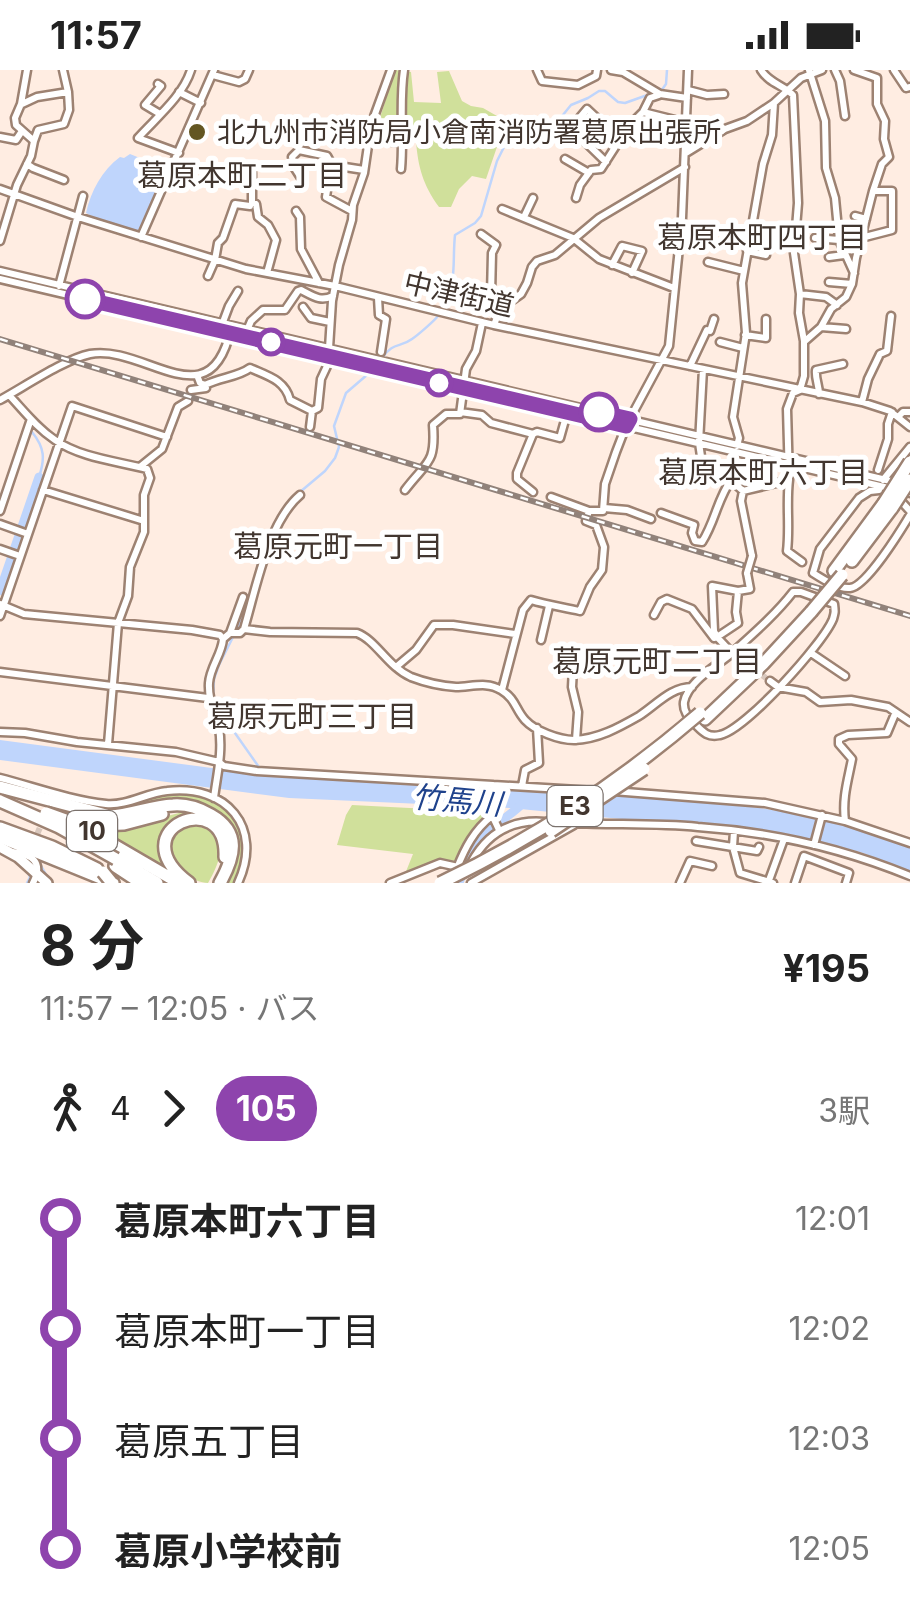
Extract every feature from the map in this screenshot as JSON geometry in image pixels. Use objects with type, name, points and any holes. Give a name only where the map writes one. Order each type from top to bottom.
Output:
[{"type":"highway","points":[[888,506],[910,462]]},
{"type":"highway","points":[[888,506],[910,482]]},
{"type":"highway","name":"E3","points":[[457,873],[530,844],[653,762],[807,610],[888,506]]},
{"type":"highway","name":"E3","points":[[440,883],[557,818],[702,716]]},
{"type":"highway","points":[[0,796],[110,816],[171,805],[198,808],[225,824],[232,840],[230,861],[216,882]]},
{"type":"highway","points":[[0,796],[56,817],[98,826],[171,812],[210,815]]},
{"type":"highway","points":[[0,796],[59,826],[111,872],[157,883]]},
{"type":"highway","name":"10","points":[[0,796],[61,815],[179,883]]},
{"type":"highway","points":[[189,883],[168,865],[164,848],[176,825],[190,818],[207,820],[221,834],[226,852],[216,882]]},
{"type":"highway","points":[[0,824],[140,883]]},
{"type":"highway","name":"10","points":[[0,837],[111,872]]},
{"type":"main road","points":[[0,847],[47,883]]},
{"type":"street","points":[[28,70],[15,118],[16,125],[34,142]]},
{"type":"street","points":[[0,241],[38,130],[64,124],[69,110],[63,70]]},
{"type":"street","points":[[178,153],[138,138],[179,92],[192,70]]},
{"type":"street","points":[[141,237],[214,72],[239,82],[249,70]]},
{"type":"street","points":[[312,411],[318,408],[321,380],[328,364],[333,296],[371,125],[390,70]]},
{"type":"street","points":[[401,169],[404,70]]},
{"type":"street","points":[[538,70],[542,80],[578,85],[596,76],[597,70]]},
{"type":"street","points":[[610,70],[623,72],[657,93],[724,94]]},
{"type":"street","points":[[551,496],[602,512],[606,484],[628,423],[669,346],[682,218],[688,70]]},
{"type":"street","points":[[761,70],[774,84],[793,95],[798,203],[794,253],[804,376],[787,409],[787,551],[802,562]]},
{"type":"street","points":[[685,153],[746,121],[809,72],[822,70]]},
{"type":"street","points":[[834,70],[840,81],[846,116]]},
{"type":"street","points":[[804,341],[846,297],[873,190],[882,164],[889,157],[885,121],[877,104],[877,78],[854,70]]},
{"type":"street","points":[[894,70],[906,88],[910,87]]},
{"type":"street","points":[[809,72],[824,121],[826,168],[835,198],[838,240],[854,274]]},
{"type":"street","points":[[158,84],[162,86],[145,105],[160,114]]},
{"type":"street","points":[[21,104],[68,92]]},
{"type":"street","points":[[179,92],[201,103]]},
{"type":"street","points":[[576,198],[591,170],[602,169],[619,139],[657,93]]},
{"type":"street","points":[[737,448],[733,418],[745,335],[742,282],[762,164],[772,135],[774,102]]},
{"type":"street","points":[[606,162],[571,128],[587,110],[619,139]]},
{"type":"street","points":[[643,112],[687,122]]},
{"type":"street","points":[[0,137],[16,140],[22,130]]},
{"type":"street","points":[[368,141],[404,142]]},
{"type":"street","points":[[303,180],[292,156],[299,150],[327,156],[331,163],[326,197],[352,211]]},
{"type":"street","points":[[565,159],[589,173]]},
{"type":"street","points":[[331,163],[364,170]]},
{"type":"street","points":[[26,164],[64,180]]},
{"type":"street","points":[[494,326],[504,305],[521,294],[537,261],[555,255],[599,218],[684,168]]},
{"type":"street","points":[[243,172],[252,173],[252,202],[276,240],[267,273]]},
{"type":"street","name":"中津街道","points":[[0,188],[215,260],[494,326],[862,402],[895,415],[910,427]]},
{"type":"street","points":[[861,238],[892,230],[892,191],[873,190]]},
{"type":"street","points":[[58,288],[83,196]]},
{"type":"street","points":[[524,217],[534,198]]},
{"type":"street","points":[[208,276],[235,204],[250,206]]},
{"type":"street","points":[[502,209],[574,238],[612,265],[674,288]]},
{"type":"street","points":[[296,211],[300,217],[301,249],[319,282]]},
{"type":"street","points":[[855,216],[866,219]]},
{"type":"street","points":[[481,234],[496,245],[492,253],[491,295],[504,305]]},
{"type":"street","points":[[815,238],[838,240]]},
{"type":"street","points":[[612,265],[622,246],[642,251],[632,273]]},
{"type":"street","points":[[747,250],[766,255]]},
{"type":"street","points":[[828,257],[844,255]]},
{"type":"street","points":[[708,262],[744,272]]},
{"type":"street","points":[[0,271],[379,362],[567,413],[628,423]]},
{"type":"street","points":[[0,279],[58,288]]},
{"type":"street","points":[[829,282],[852,284]]},
{"type":"street","points":[[248,328],[263,310],[286,310],[301,290],[314,298],[333,296]]},
{"type":"street","points":[[0,400],[91,354],[110,354],[179,376],[197,375],[213,368],[224,354],[229,306],[238,291]]},
{"type":"street","points":[[800,294],[826,296],[837,305]]},
{"type":"street","points":[[378,298],[379,316],[386,319],[379,362]]},
{"type":"street","points":[[303,308],[311,318],[330,322]]},
{"type":"street","points":[[862,402],[880,354],[887,351],[891,316]]},
{"type":"street","points":[[690,366],[714,319]]},
{"type":"street","points":[[745,335],[766,338],[766,319]]},
{"type":"street","points":[[460,412],[466,370],[476,352],[482,323]]},
{"type":"street","points":[[228,326],[248,328],[329,352]]},
{"type":"street","points":[[821,327],[846,328]]},
{"type":"street","points":[[720,342],[743,348]]},
{"type":"street","points":[[819,394],[816,370],[843,364]]},
{"type":"street","points":[[197,375],[205,385],[250,368],[280,382],[290,400],[312,411]]},
{"type":"street","points":[[704,369],[699,439],[702,463],[743,491]]},
{"type":"street","points":[[191,390],[214,386],[221,377]]},
{"type":"street","points":[[463,384],[910,493]]},
{"type":"street","points":[[9,395],[59,443],[147,469],[150,475],[144,495],[141,542],[130,567],[128,596],[118,623],[108,744]]},
{"type":"street","points":[[140,467],[162,449],[178,407],[188,401]]},
{"type":"street","points":[[0,616],[72,406],[168,438]]},
{"type":"street","points":[[310,426],[312,411]]},
{"type":"street","points":[[878,470],[888,439],[888,424],[895,415],[910,412]]},
{"type":"street","points":[[406,490],[431,461],[435,448],[433,425],[446,414],[482,415],[492,423],[560,438],[567,413]]},
{"type":"street","points":[[0,511],[31,420]]},
{"type":"street","points":[[533,434],[517,473],[517,480],[533,492]]},
{"type":"street","points":[[877,488],[898,498],[910,513],[868,575],[857,586],[848,588],[813,574],[820,549],[859,498],[877,488],[910,447]]},
{"type":"street","points":[[788,461],[910,482]]},
{"type":"street","points":[[661,512],[694,525],[695,541],[702,542],[720,496],[731,480]]},
{"type":"street","points":[[743,491],[789,480]]},
{"type":"street","points":[[43,490],[144,522]]},
{"type":"street","points":[[702,585],[750,589],[747,573],[752,556],[741,501],[743,491]]},
{"type":"street","points":[[230,632],[240,633],[244,628],[262,559],[290,503],[300,495]]},
{"type":"street","points":[[604,508],[627,510],[651,520]]},
{"type":"street","points":[[502,690],[522,610],[531,600],[580,611],[602,570],[604,548],[596,525],[586,521],[589,511]]},
{"type":"street","points":[[0,524],[28,534]]},
{"type":"street","points":[[0,548],[20,556]]},
{"type":"street","points":[[712,586],[714,632],[732,652]]},
{"type":"street","points":[[654,615],[667,599],[692,609],[714,638],[738,623],[738,591]]},
{"type":"street","points":[[794,592],[834,604],[835,614],[811,653],[778,687],[726,733],[705,734],[688,717],[684,701],[692,687],[732,652],[794,592]]},
{"type":"street","points":[[215,794],[221,756],[218,727],[208,698],[209,676],[243,598]]},
{"type":"street","points":[[2,605],[24,614],[192,630],[223,639]]},
{"type":"street","points":[[541,640],[549,606]]},
{"type":"street","points":[[395,667],[416,650],[434,626],[516,634]]},
{"type":"street","points":[[244,628],[357,633],[410,676],[442,686],[491,685],[514,700],[524,718],[537,728],[576,740],[608,733],[674,690],[692,687]]},
{"type":"street","points":[[811,653],[844,676]]},
{"type":"street","points":[[573,668],[572,687],[578,712],[576,740]]},
{"type":"street","points":[[0,672],[208,698]]},
{"type":"street","points":[[770,681],[778,687],[806,692],[820,702],[851,700],[888,707],[910,722]]},
{"type":"street","points":[[845,821],[843,806],[852,759],[838,744],[839,738],[886,733],[896,714]]},
{"type":"street","points":[[522,786],[525,770],[539,763],[537,728]]},
{"type":"street","points":[[0,732],[176,752],[224,766],[260,771],[736,799],[822,815],[910,844]]},
{"type":"street","points":[[0,778],[53,795],[115,804],[166,791],[215,794],[239,820],[247,838],[247,858],[238,883]]},
{"type":"street","points":[[471,863],[494,821],[493,786]]},
{"type":"street","points":[[814,845],[822,815]]},
{"type":"street","points":[[390,883],[440,862],[457,873],[472,838],[494,821],[545,822]]},
{"type":"street","points":[[470,883],[575,823],[698,826],[799,840],[860,856],[910,876]]},
{"type":"street","points":[[734,831],[733,847],[740,872],[770,882],[784,839]]},
{"type":"street","points":[[696,841],[757,850],[758,847]]},
{"type":"street","points":[[478,851],[490,873]]},
{"type":"street","points":[[798,882],[804,856],[849,873]]},
{"type":"street","points":[[846,883],[860,856]]},
{"type":"street","points":[[680,883],[690,862],[712,866]]},
{"type":"green space","points":[[395,70],[411,72],[414,102],[441,103],[437,72],[449,71],[462,101],[504,120],[525,120],[528,130],[498,144],[486,179],[472,176],[459,189],[451,207],[439,207],[429,191],[416,141],[376,137]]},
{"type":"green space","points":[[171,793],[204,798],[231,816],[245,847],[236,883],[224,883],[236,861],[237,849],[210,808],[116,813],[56,798],[94,804]]},
{"type":"green space","points":[[352,805],[488,813],[471,833],[458,864],[440,861],[405,874],[413,854],[337,845]]},
{"type":"green space","points":[[179,813],[196,814],[190,815],[161,847],[164,864],[173,875],[94,828],[136,824]]},
{"type":"green space","points":[[191,822],[216,831],[221,845],[208,883],[185,874],[170,855],[175,831]]},
{"type":"water","points":[[130,154],[167,169],[138,231],[86,213],[103,175],[120,157]]},
{"type":"water","name":"竹馬川","points":[[0,740],[242,772],[682,798],[741,805],[825,821],[910,847],[910,871],[826,843],[751,829],[510,808],[289,798],[0,760]]},
{"type":"waterway","points":[[661,91],[667,70]]},
{"type":"waterway","points":[[441,308],[452,282],[455,235],[481,216],[504,147],[554,126],[571,105],[599,91],[625,103],[653,93]]},
{"type":"waterway","points":[[383,357],[390,349],[415,337],[438,316]]},
{"type":"waterway","points":[[300,492],[335,458],[339,447],[334,426],[346,393],[375,368]]},
{"type":"waterway","points":[[32,432],[43,454],[39,477]]},
{"type":"waterway","points":[[0,591],[39,477]]},
{"type":"waterway","points":[[283,510],[294,497]]},
{"type":"waterway","points":[[251,593],[268,539]]},
{"type":"waterway","points":[[246,611],[219,665],[213,699],[261,770]]},
{"type":"waterway","name":"竹馬川","points":[[459,883],[482,837],[525,801]]},
{"type":"waterway","points":[[38,861],[48,878]]},
{"type":"waterway","points":[[27,871],[27,883]]},
{"type":"tunnel","points":[[732,653],[770,681]]},
{"type":"tunnel","points":[[34,842],[52,798]]},
{"type":"railway","points":[[0,339],[910,616]]},
{"type":"bus line","name":"105","points":[[85,299],[626,426],[630,419],[599,412]]},
{"type":"place","name":"北九州市消防局小倉南消防署葛原出張所","points":[[197,132]]},
{"type":"district","name":"葛原本町二丁目","points":[[242,175]]},
{"type":"district","name":"葛原本町四丁目","points":[[762,237]]},
{"type":"district","name":"葛原本町六丁目","points":[[763,472]]},
{"type":"district","name":"葛原元町一丁目","points":[[338,546]]},
{"type":"district","name":"葛原元町二丁目","points":[[657,661]]},
{"type":"district","name":"葛原元町三丁目","points":[[312,716]]}]
